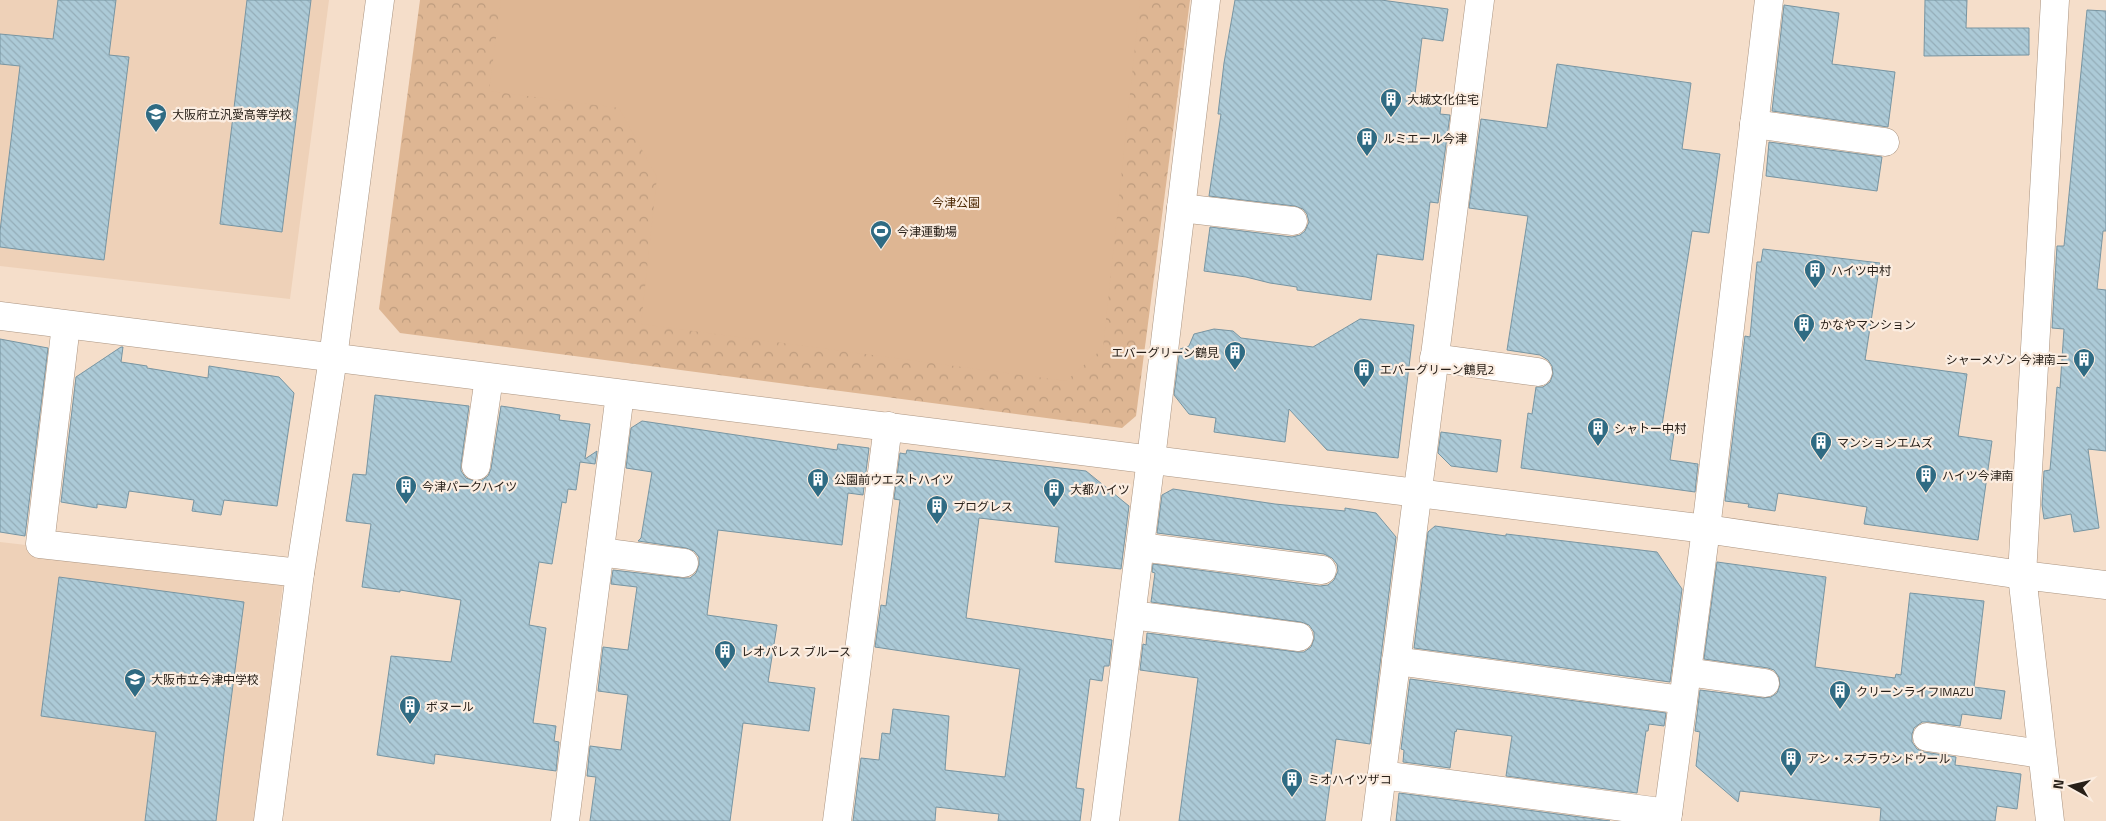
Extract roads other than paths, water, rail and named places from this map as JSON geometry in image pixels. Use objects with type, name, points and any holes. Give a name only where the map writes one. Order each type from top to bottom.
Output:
[{"type":"street","points":[[268,821],[300,573],[334,358],[380,0]]},
{"type":"street","points":[[1105,821],[1132,615],[1206,0]]},
{"type":"street","points":[[1376,821],[1480,0]]},
{"type":"street","points":[[1382,775],[1667,817],[1706,529],[1769,0]]},
{"type":"street","points":[[2050,821],[2022,575],[2055,0]]},
{"type":"street","points":[[1754,124],[1885,142]]},
{"type":"street","points":[[1182,208],[1293,220]]},
{"type":"street","points":[[0,316],[1706,529],[2022,575],[2106,585]]},
{"type":"street","points":[[66,325],[40,544],[300,573]]},
{"type":"street","points":[[1434,358],[1538,372]]},
{"type":"street","points":[[476,466],[489,378]]},
{"type":"street","points":[[565,821],[620,394]]},
{"type":"street","points":[[837,821],[888,426]]},
{"type":"street","points":[[1140,547],[1322,570]]},
{"type":"street","points":[[600,552],[684,563]]},
{"type":"street","points":[[1132,615],[1298,638]]},
{"type":"street","points":[[1396,661],[1683,700]]},
{"type":"street","points":[[1687,672],[1765,683]]},
{"type":"street","points":[[1926,738],[2042,754]]},
{"type":"place","name":"大城文化住宅","points":[[1391,118]]},
{"type":"place","name":"大阪府立汎愛高等学校","points":[[156,133]]},
{"type":"place","name":"ルミエール今津","points":[[1367,157]]},
{"type":"place","name":"今津運動場","points":[[881,250]]},
{"type":"place","name":"ハイツ中村","points":[[1815,289]]},
{"type":"place","name":"かなやマンション","points":[[1804,343]]},
{"type":"place","name":"エバーグリーン鶴見","points":[[1235,371]]},
{"type":"place","name":"シャーメゾン 今津南二","points":[[2084,378]]},
{"type":"place","name":"エバーグリーン鶴見2","points":[[1364,388]]},
{"type":"place","name":"シャトー中村","points":[[1598,447]]},
{"type":"place","name":"マンションエムズ","points":[[1821,461]]},
{"type":"place","name":"ハイツ今津南","points":[[1926,494]]},
{"type":"place","name":"公園前ウエストハイツ","points":[[818,498]]},
{"type":"place","name":"今津パークハイツ","points":[[406,505]]},
{"type":"place","name":"大都ハイツ","points":[[1054,508]]},
{"type":"place","name":"プログレス","points":[[937,525]]},
{"type":"place","name":"レオパレス ブルース","points":[[725,670]]},
{"type":"place","name":"大阪市立今津中学校","points":[[135,698]]},
{"type":"place","name":"クリーンライフIMAZU","points":[[1840,710]]},
{"type":"place","name":"ボヌール","points":[[410,725]]},
{"type":"place","name":"アン・スプラウンドウール","points":[[1791,777]]},
{"type":"place","name":"ミオハイツザコ","points":[[1292,798]]},
{"type":"park label","name":"今津公園","points":[[956,202]]}]
